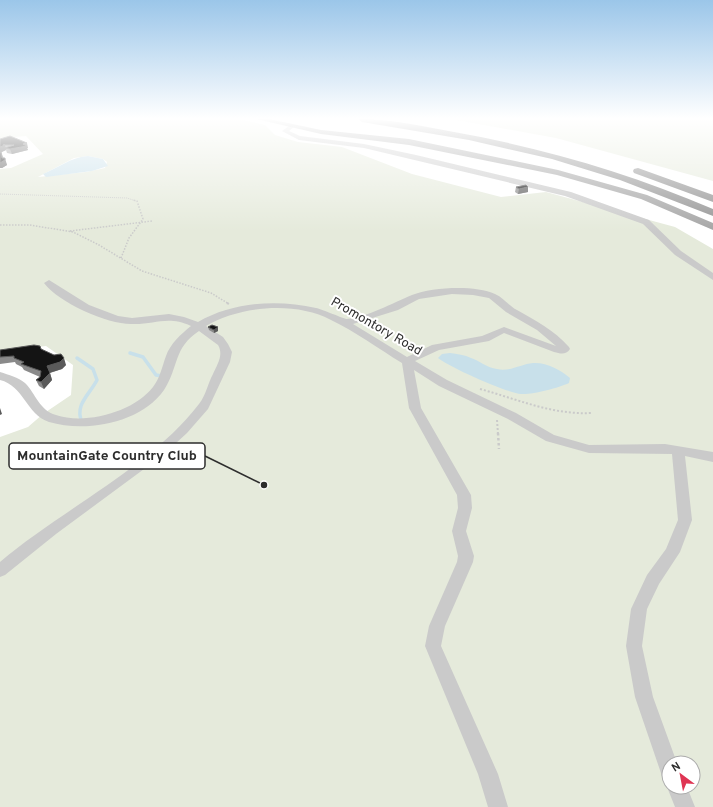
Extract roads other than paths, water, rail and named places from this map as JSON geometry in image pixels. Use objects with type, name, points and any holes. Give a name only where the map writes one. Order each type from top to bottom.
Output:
[{"type":"highway","points":[[555,157],[626,179],[713,213]]},
{"type":"highway","points":[[566,157],[637,179],[713,209]]},
{"type":"highway","points":[[574,157],[628,173],[713,205]]},
{"type":"highway","points":[[626,167],[713,199]]},
{"type":"main road","points":[[479,157],[570,176],[644,198],[713,226]]},
{"type":"street","points":[[393,157],[428,168]]},
{"type":"street","points":[[414,157],[554,190],[640,219],[651,226],[678,253],[713,277]]},
{"type":"street","points":[[0,571],[60,522],[95,499],[157,452],[185,426],[204,405],[227,352],[225,347],[213,335],[197,326],[169,317],[136,321],[114,318],[77,303],[49,283]]},
{"type":"street","points":[[345,323],[393,308],[423,296],[457,292],[478,293],[489,295],[498,299],[512,312],[526,318],[534,325],[549,333],[565,349],[562,351],[558,350],[504,330],[486,338],[429,348],[408,361],[414,404],[458,482],[465,501],[459,531],[465,562],[437,626],[433,646],[488,774],[498,807]]},
{"type":"street","name":"Promontory Road","points":[[0,376],[14,380],[19,384],[40,412],[52,418],[74,422],[109,418],[142,405],[151,397],[165,376],[170,355],[178,344],[197,326],[220,315],[244,310],[279,305],[308,308],[320,311],[345,323],[444,383],[550,438],[579,448],[610,450],[665,448],[678,449],[713,457]]},
{"type":"street","points":[[664,755],[644,697],[634,646],[638,609],[653,580],[672,552],[685,520],[678,449]]},
{"type":"street","points":[[680,795],[685,807]]},
{"type":"water","points":[[91,157],[103,159],[108,166],[92,171],[46,177],[43,174],[76,158]]},
{"type":"water","points":[[450,353],[466,356],[490,367],[502,370],[533,363],[543,364],[558,369],[570,378],[569,383],[538,392],[521,394],[514,393],[478,379],[438,358],[442,354]]},
{"type":"waterway","points":[[130,353],[143,357],[156,375],[162,376]]},
{"type":"waterway","points":[[77,358],[93,369],[97,380],[81,405],[80,416],[82,422]]},
{"type":"place","name":"MountainGate Country Club","points":[[264,485]]}]
